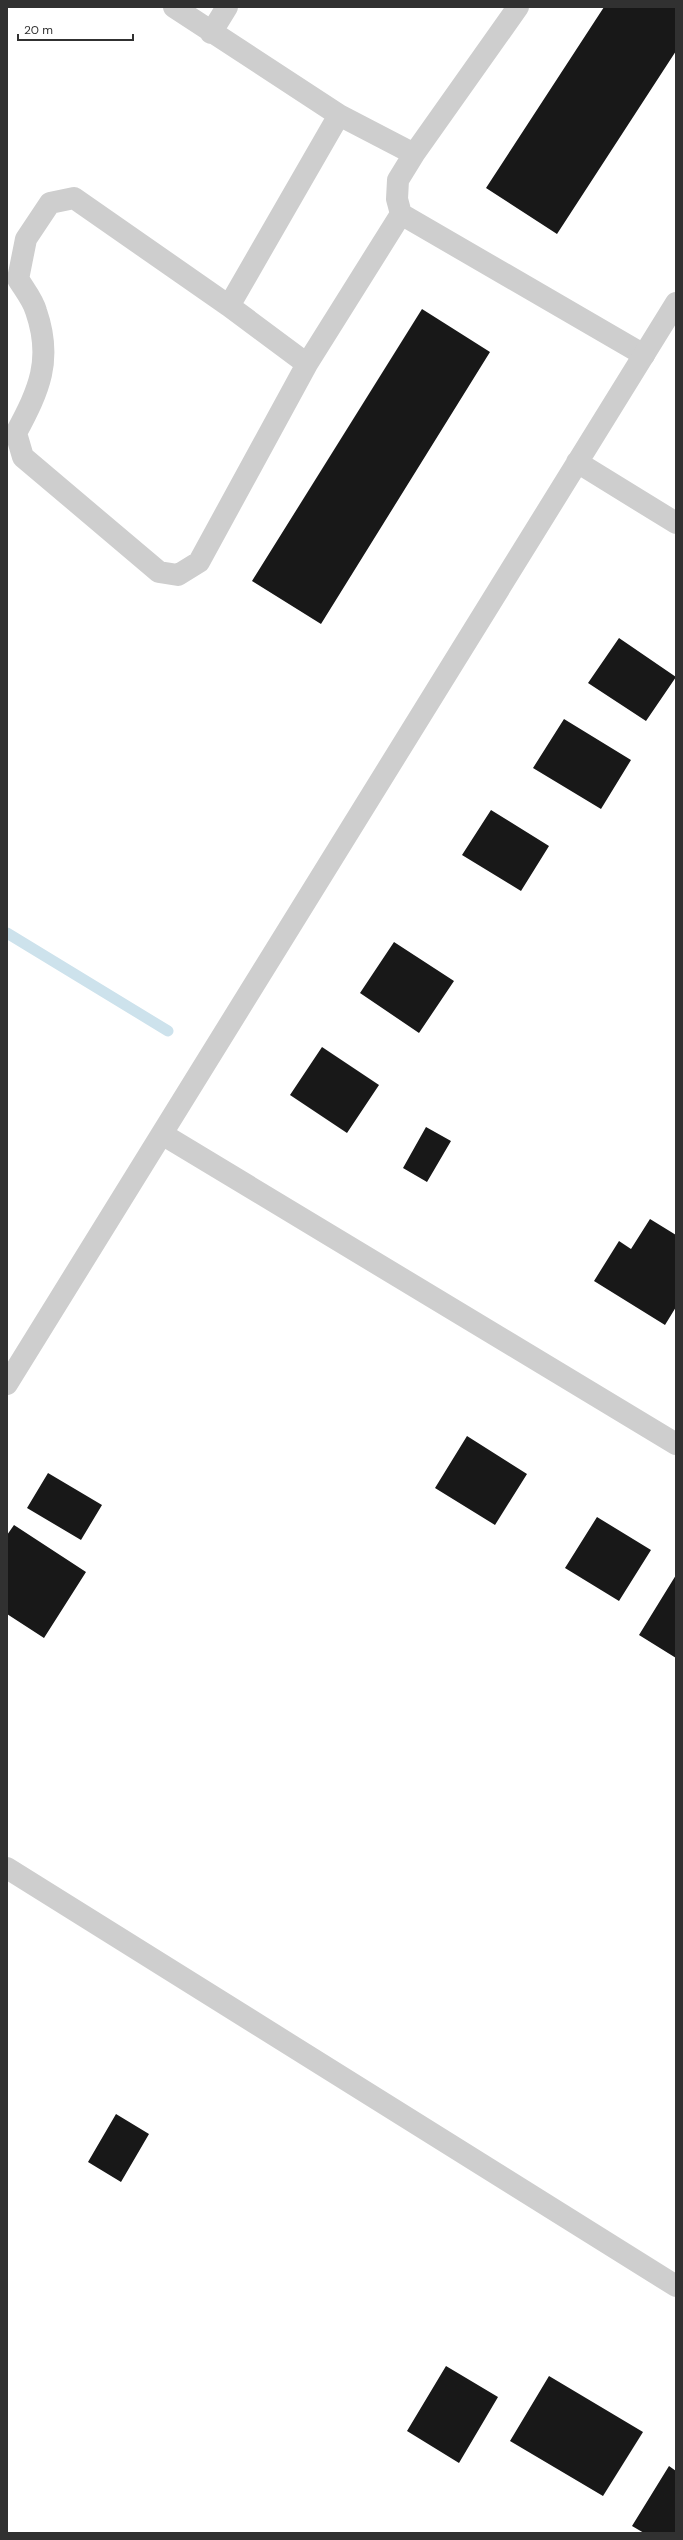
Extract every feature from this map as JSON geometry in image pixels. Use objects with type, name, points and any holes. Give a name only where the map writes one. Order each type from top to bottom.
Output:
[{"type":"street","points":[[174,7],[211,33],[339,115],[414,154]]},
{"type":"street","points":[[211,33],[227,7]]},
{"type":"street","points":[[518,7],[414,154],[398,180],[397,199],[401,214],[644,355]]},
{"type":"street","points":[[229,306],[339,115]]},
{"type":"street","points":[[307,364],[229,306],[74,198],[50,203],[26,239],[18,279],[36,310],[45,353],[37,394],[16,433],[23,457],[159,572],[178,575],[199,562],[307,364],[401,214]]},
{"type":"street","points":[[7,1384],[676,302]]},
{"type":"street","points":[[577,462],[676,523]]},
{"type":"street","points":[[162,1134],[676,1444]]},
{"type":"street","points":[[7,1868],[676,2286]]},
{"type":"building","points":[[604,7],[676,7],[676,51],[557,234],[486,188]]},
{"type":"building","points":[[422,309],[490,352],[321,624],[252,581]]},
{"type":"building","points":[[619,638],[676,677],[646,721],[588,683]]},
{"type":"building","points":[[564,719],[631,760],[601,809],[533,768]]},
{"type":"building","points":[[491,810],[549,846],[521,891],[462,855]]},
{"type":"building","points":[[394,942],[454,981],[419,1033],[360,993]]},
{"type":"building","points":[[322,1047],[379,1085],[347,1133],[290,1095]]},
{"type":"building","points":[[426,1127],[451,1141],[427,1182],[403,1168]]},
{"type":"building","points":[[650,1219],[676,1235],[676,1307],[665,1325],[594,1281],[619,1241],[631,1249]]},
{"type":"building","points":[[467,1436],[527,1474],[495,1525],[435,1488]]},
{"type":"building","points":[[48,1473],[102,1505],[81,1540],[27,1508]]},
{"type":"building","points":[[597,1517],[651,1550],[619,1601],[565,1568]]},
{"type":"building","points":[[14,1525],[86,1572],[44,1638],[7,1614],[7,1535]]},
{"type":"building","points":[[676,1575],[676,1658],[639,1635]]},
{"type":"building","points":[[116,2114],[149,2134],[121,2182],[88,2162]]},
{"type":"building","points":[[446,2366],[498,2397],[459,2463],[407,2431]]},
{"type":"building","points":[[549,2376],[643,2432],[603,2496],[510,2441]]},
{"type":"building","points":[[669,2466],[676,2471],[676,2533],[644,2533],[632,2526]]},
{"type":"waterway","points":[[7,933],[168,1031]]}]
